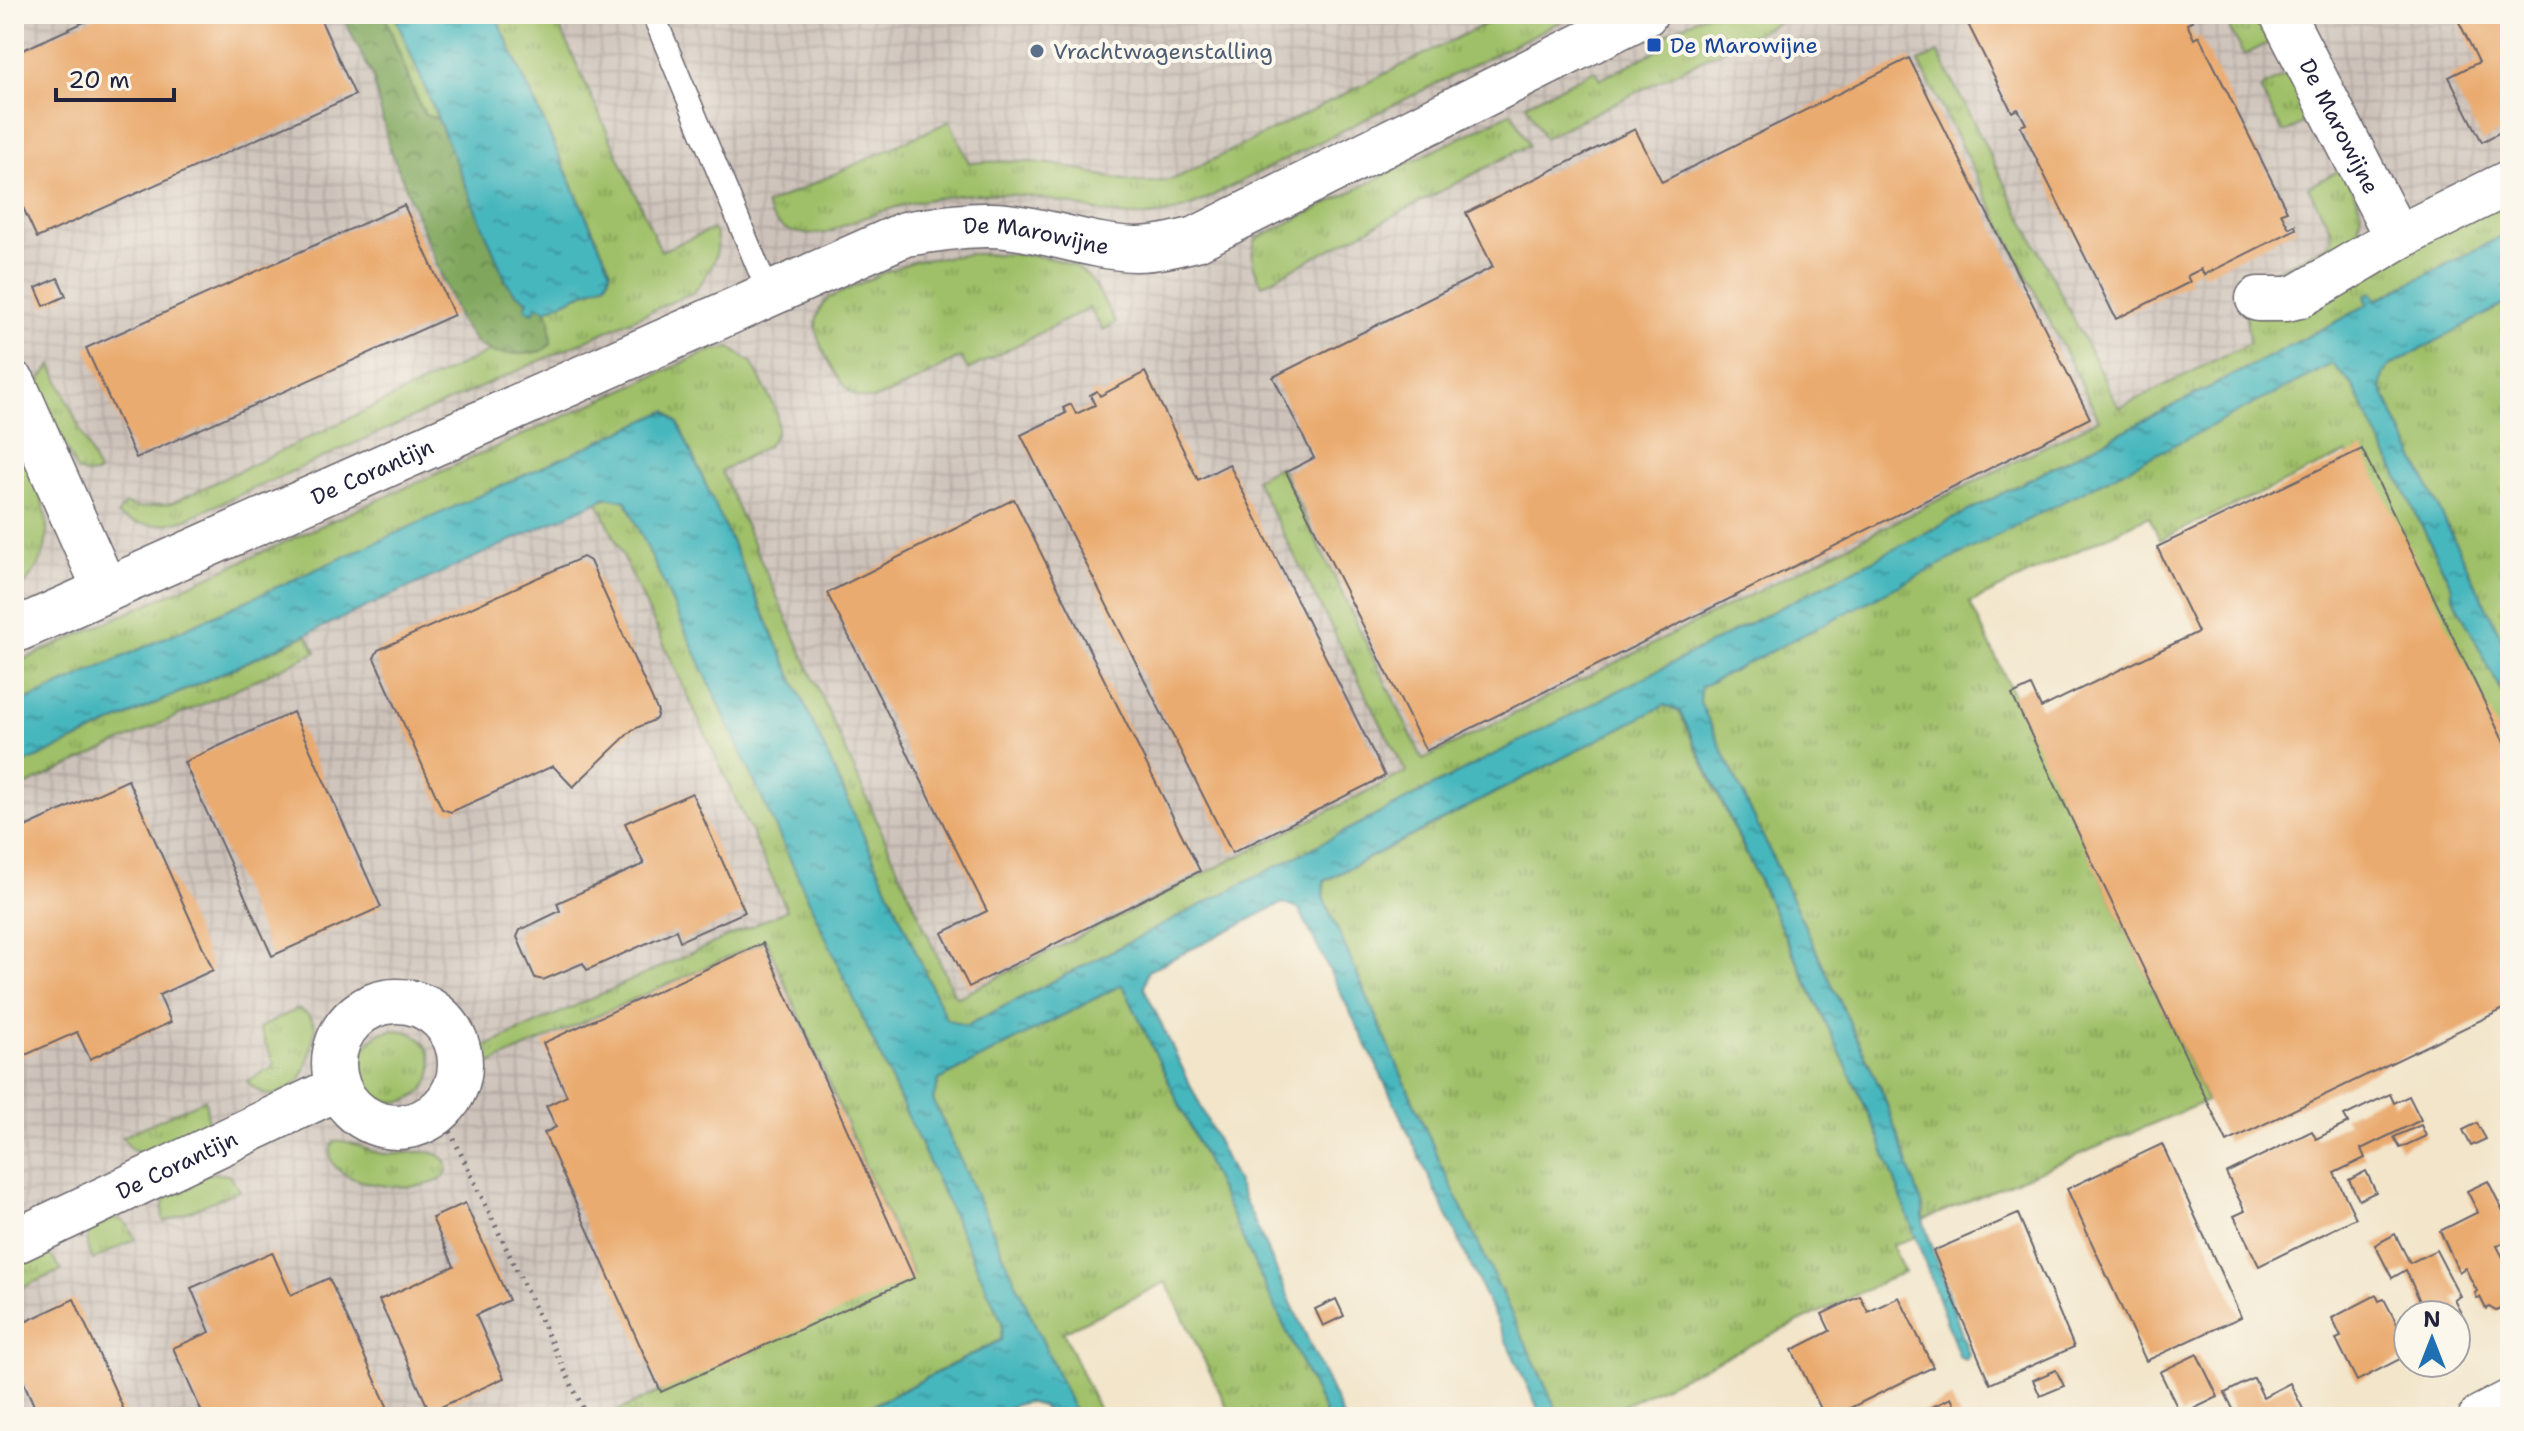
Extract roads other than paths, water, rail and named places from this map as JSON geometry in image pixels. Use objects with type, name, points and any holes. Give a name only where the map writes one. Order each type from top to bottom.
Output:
[{"type":"street","name":"De Marowijne","points":[[639,352],[905,234],[990,225],[1135,249],[1163,247],[1196,239],[1645,14]]},
{"type":"street","name":"De Marowijne","points":[[2282,14],[2397,238]]},
{"type":"street","points":[[2258,299],[2299,296],[2397,238],[2510,182]]},
{"type":"street","name":"De Corantijn","points":[[14,631],[639,352]]},
{"type":"street","points":[[14,384],[105,589]]},
{"type":"street","points":[[404,1001],[426,1007],[443,1021],[454,1037],[460,1056],[459,1076],[453,1094],[440,1110],[424,1121],[405,1127],[385,1127],[366,1120],[349,1106],[338,1088],[333,1067],[336,1045],[346,1025],[362,1011],[383,1002],[404,1001]]},
{"type":"street","name":"De Corantijn","points":[[14,1242],[338,1088]]},
{"type":"street","points":[[2481,1417],[2510,1402]]},
{"type":"lane","points":[[653,14],[769,294]]},
{"type":"water","points":[[394,14],[495,14],[611,271],[606,283],[546,310],[537,305],[533,313],[525,309],[528,300],[515,293],[506,281]]},
{"type":"water","points":[[2510,232],[2510,301],[2390,366],[2381,383],[2510,656],[2510,709],[2352,384],[2332,364],[1701,687],[1700,702],[1883,1094],[1923,1207],[1923,1220],[1969,1355],[1966,1360],[1960,1358],[1875,1127],[1680,712],[1665,705],[1324,881],[1323,897],[1441,1164],[1560,1417],[1542,1417],[1375,1062],[1299,909],[1282,903],[1148,971],[1144,988],[1343,1417],[1327,1417],[1121,985],[939,1080],[933,1100],[1077,1417],[1051,1417],[1042,1406],[1026,1402],[991,1417],[850,1417],[1001,1340],[1002,1322],[626,501],[607,497],[14,768],[14,706],[666,411],[678,423],[946,1019],[966,1026],[2336,322],[2368,304],[2365,296],[2372,292],[2377,300]]},
{"type":"place","name":"De Marowijne","points":[[1654,45]]},
{"type":"place","name":"Vrachtwagenstalling","points":[[1037,51]]}]
